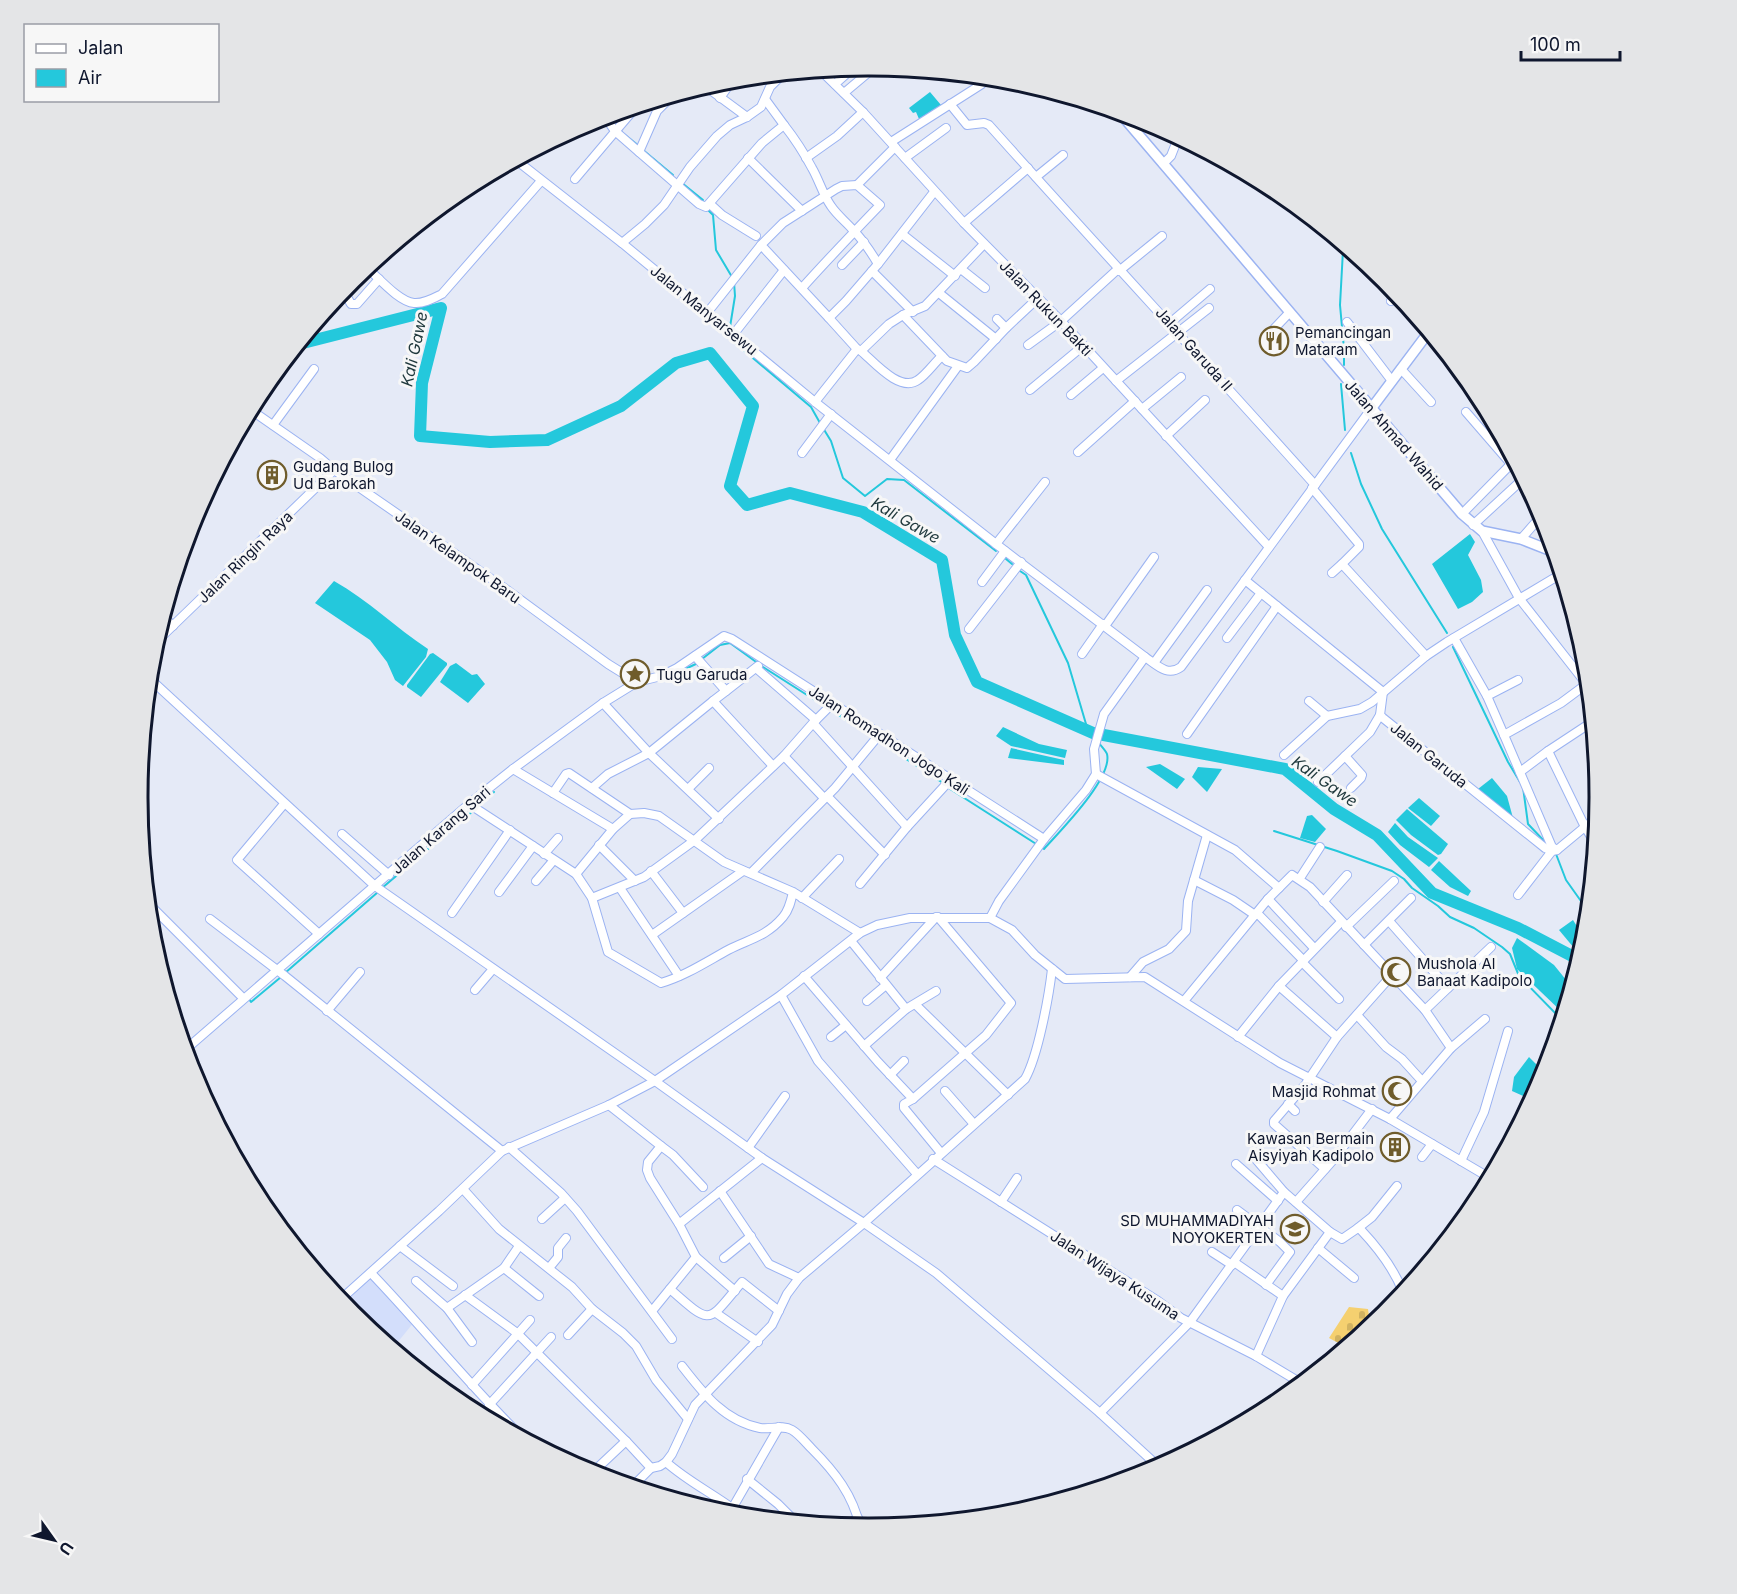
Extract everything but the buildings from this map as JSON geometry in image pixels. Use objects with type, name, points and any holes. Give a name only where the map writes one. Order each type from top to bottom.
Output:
[{"type":"street","points":[[843,93],[864,76]]},
{"type":"street","points":[[834,84],[842,77]]},
{"type":"street","name":"Jalan Rukun Bakti","points":[[828,78],[893,144],[934,192],[1061,321],[1269,546]]},
{"type":"street","points":[[622,243],[664,205],[677,184],[717,136],[730,125],[761,107],[774,83]]},
{"type":"street","points":[[857,185],[893,144],[980,86]]},
{"type":"street","points":[[720,98],[725,91]]},
{"type":"street","points":[[714,93],[747,117]]},
{"type":"street","points":[[765,99],[806,158],[833,209],[864,242],[875,267],[913,312]]},
{"type":"street","name":"Jalan Garuda II","points":[[950,104],[967,125],[984,123],[989,125],[1119,270],[1170,323],[1313,487],[1359,544],[1359,547],[1342,564]]},
{"type":"street","points":[[640,150],[656,109]]},
{"type":"street","points":[[806,158],[837,136],[863,112]]},
{"type":"street","points":[[575,179],[625,119]]},
{"type":"street","points":[[610,125],[699,204],[706,207],[768,136],[784,125]]},
{"type":"street","points":[[905,158],[946,128]]},
{"type":"street","name":"Jalan Ahmad Wahid","points":[[1137,128],[1163,164],[1462,514],[1482,531],[1521,539],[1545,548]]},
{"type":"street","points":[[1163,164],[1171,156],[1175,145]]},
{"type":"street","points":[[1036,177],[1063,155]]},
{"type":"street","points":[[748,158],[802,211]]},
{"type":"street","name":"Jalan Manyarsewu","points":[[522,165],[622,243],[831,414],[1005,551],[1145,657]]},
{"type":"street","points":[[964,223],[1028,168]]},
{"type":"street","points":[[374,274],[403,300],[413,303],[424,302],[442,294],[541,181]]},
{"type":"street","points":[[707,313],[777,228],[842,186],[857,185],[880,205],[802,288]]},
{"type":"street","points":[[829,318],[875,267],[934,192]]},
{"type":"street","points":[[710,204],[722,215],[756,236]]},
{"type":"street","points":[[902,234],[955,276]]},
{"type":"street","points":[[1028,345],[1061,321],[1162,236]]},
{"type":"street","points":[[842,265],[864,242]]},
{"type":"street","points":[[816,402],[859,350],[889,324],[925,306],[984,244]]},
{"type":"street","points":[[761,245],[859,350],[891,377],[906,383],[918,380],[942,356]]},
{"type":"street","points":[[962,269],[985,288]]},
{"type":"street","points":[[734,335],[784,270]]},
{"type":"street","points":[[348,299],[351,304],[357,304],[380,279]]},
{"type":"street","points":[[1170,323],[1210,289]]},
{"type":"street","points":[[939,293],[996,339]]},
{"type":"street","points":[[903,315],[947,361],[967,368],[1038,298]]},
{"type":"street","points":[[1116,381],[1209,308]]},
{"type":"street","points":[[1271,332],[1289,313]]},
{"type":"street","points":[[997,318],[1006,328]]},
{"type":"street","points":[[1347,322],[1392,381]]},
{"type":"street","points":[[990,918],[999,901],[1097,775],[1094,749],[1100,723],[1145,657],[1168,672],[1181,667],[1424,339]]},
{"type":"street","points":[[1030,390],[1083,346]]},
{"type":"street","points":[[890,460],[958,366]]},
{"type":"street","points":[[1071,395],[1103,368]]},
{"type":"street","points":[[273,425],[314,369]]},
{"type":"street","points":[[1401,369],[1431,402]]},
{"type":"street","points":[[1142,409],[1181,377]]},
{"type":"street","points":[[1166,436],[1204,400]]},
{"type":"street","points":[[1078,452],[1135,401]]},
{"type":"street","points":[[1466,412],[1498,447]]},
{"type":"street","points":[[802,453],[831,414]]},
{"type":"street","name":"Jalan Kelampok Baru","points":[[258,415],[637,682]]},
{"type":"street","points":[[1462,514],[1509,467]]},
{"type":"street","name":"Jalan Ringin Raya","points":[[168,630],[334,470]]},
{"type":"street","points":[[996,544],[1044,482]]},
{"type":"street","points":[[1473,525],[1517,483]]},
{"type":"street","points":[[1521,539],[1535,523]]},
{"type":"street","points":[[1482,531],[1519,598],[1578,672]]},
{"type":"street","points":[[982,582],[1005,551]]},
{"type":"street","points":[[1082,654],[1154,557]]},
{"type":"street","points":[[969,629],[1020,562]]},
{"type":"street","points":[[1332,573],[1342,564],[1426,656]]},
{"type":"street","points":[[1284,755],[1327,716],[1360,710],[1426,656],[1555,578]]},
{"type":"street","points":[[1245,580],[1383,692]]},
{"type":"street","points":[[1154,663],[1208,590]]},
{"type":"street","points":[[1227,638],[1261,593]]},
{"type":"street","points":[[1187,734],[1277,606]]},
{"type":"street","name":"Jalan Romadhon Jogo Kali","points":[[637,682],[661,676],[698,660],[727,636],[760,664],[877,737],[1041,845]]},
{"type":"street","points":[[1454,638],[1487,696],[1555,851]]},
{"type":"street","points":[[698,660],[726,691]]},
{"type":"street","points":[[592,788],[608,774],[649,753],[760,664],[907,827]]},
{"type":"street","points":[[620,692],[624,675]]},
{"type":"street","points":[[1487,696],[1518,680]]},
{"type":"street","name":"Jalan Karang Sari","points":[[192,1044],[252,990],[280,973],[319,934],[388,875],[474,807],[513,769],[603,703],[637,682]]},
{"type":"street","points":[[157,685],[376,887],[762,1158],[864,1223],[936,1273],[1100,1413],[1151,1460]]},
{"type":"street","points":[[1504,735],[1581,690]]},
{"type":"street","name":"Jalan Garuda","points":[[1383,692],[1380,715],[1545,848],[1555,851]]},
{"type":"street","points":[[713,701],[773,766]]},
{"type":"street","points":[[1309,701],[1327,716]]},
{"type":"street","points":[[603,703],[649,753],[689,788],[718,819]]},
{"type":"street","points":[[592,898],[635,881],[695,840],[784,756],[830,707]]},
{"type":"street","points":[[1318,782],[1370,732],[1380,715]]},
{"type":"street","points":[[1520,772],[1585,727]]},
{"type":"street","points":[[652,935],[747,872],[825,797],[877,737]]},
{"type":"street","points":[[1548,751],[1588,831]]},
{"type":"street","points":[[784,756],[885,855]]},
{"type":"street","points":[[1345,756],[1362,774],[1351,788]]},
{"type":"street","points":[[689,788],[709,768]]},
{"type":"street","points":[[513,769],[613,829]]},
{"type":"street","points":[[554,793],[568,773],[630,814]]},
{"type":"street","points":[[1097,775],[1234,850],[1279,888]]},
{"type":"street","points":[[860,884],[907,827],[948,784]]},
{"type":"street","points":[[284,804],[237,860],[319,934]]},
{"type":"street","points":[[474,807],[576,874],[592,898],[606,948],[612,956],[661,983],[768,932],[785,915],[793,892]]},
{"type":"street","points":[[576,874],[613,829],[630,814],[644,813],[659,816],[724,862],[793,892],[860,933]]},
{"type":"street","points":[[1518,895],[1555,851],[1588,825]]},
{"type":"street","points":[[452,914],[510,830]]},
{"type":"street","points":[[342,834],[388,875]]},
{"type":"street","points":[[1130,977],[1143,962],[1169,949],[1186,931],[1188,901],[1207,835]]},
{"type":"street","points":[[544,855],[558,838]]},
{"type":"street","points":[[599,845],[635,881]]},
{"type":"street","points":[[499,892],[533,846]]},
{"type":"street","points":[[1299,878],[1320,847]]},
{"type":"street","points":[[802,898],[839,859]]},
{"type":"street","points":[[536,881],[553,861]]},
{"type":"street","points":[[651,871],[683,913]]},
{"type":"street","points":[[1184,1001],[1290,875],[1299,878],[1425,1010],[1451,1047]]},
{"type":"street","points":[[1323,902],[1347,875]]},
{"type":"street","points":[[1194,880],[1256,914],[1339,999]]},
{"type":"street","points":[[1239,1037],[1279,986],[1314,948],[1394,881]]},
{"type":"street","points":[[620,888],[679,976]]},
{"type":"street","points":[[1364,945],[1411,898]]},
{"type":"street","points":[[1268,899],[1314,948]]},
{"type":"street","points":[[158,912],[244,997]]},
{"type":"street","points":[[867,1002],[937,917]]},
{"type":"street","points":[[937,917],[1011,1003],[986,1035],[913,1099],[904,1104],[904,1108],[941,1153]]},
{"type":"street","points":[[347,1294],[505,1149],[609,1105],[655,1081],[782,995],[860,933],[877,925],[889,921],[937,917],[990,918],[1012,930],[1065,979]]},
{"type":"street","points":[[210,919],[565,1198],[672,1339]]},
{"type":"street","points":[[1389,921],[1448,988]]},
{"type":"street","points":[[850,941],[906,1009]]},
{"type":"street","points":[[1425,1010],[1491,947]]},
{"type":"street","points":[[475,990],[493,969]]},
{"type":"street","points":[[639,1480],[651,1468],[666,1462],[695,1405],[772,1325],[787,1294],[798,1278],[864,1223],[973,1123],[1025,1079],[1050,987],[1052,969]]},
{"type":"street","points":[[327,1011],[360,972]]},
{"type":"street","points":[[1325,1169],[1274,1124],[1275,1118],[1310,1078],[1337,1037],[1392,975]]},
{"type":"street","points":[[804,976],[913,1099]]},
{"type":"street","points":[[1050,987],[1065,979],[1145,978],[1239,1037],[1310,1078],[1390,1119],[1482,1173]]},
{"type":"street","points":[[1279,986],[1337,1037]]},
{"type":"street","points":[[864,1046],[906,1009],[936,991]]},
{"type":"street","points":[[782,995],[818,1061],[917,1174]]},
{"type":"street","points":[[916,1005],[1008,1095]]},
{"type":"street","points":[[1357,1015],[1422,1081]]},
{"type":"street","points":[[1390,1119],[1451,1047],[1485,1019]]},
{"type":"street","points":[[831,1037],[846,1025]]},
{"type":"street","points":[[1461,1161],[1484,1112],[1508,1031]]},
{"type":"street","points":[[890,1075],[904,1061]]},
{"type":"street","points":[[945,1091],[973,1123]]},
{"type":"street","points":[[748,1148],[785,1095]]},
{"type":"street","points":[[1288,1104],[1295,1111]]},
{"type":"street","points":[[609,1105],[680,1162],[703,1187]]},
{"type":"street","points":[[1296,1202],[1372,1109]]},
{"type":"street","points":[[1422,1157],[1432,1144]]},
{"type":"street","points":[[661,1146],[648,1162],[647,1170],[650,1178],[679,1224],[696,1257],[735,1291]]},
{"type":"street","points":[[1254,1157],[1284,1192],[1330,1232],[1342,1239],[1372,1216],[1397,1186]]},
{"type":"street","points":[[679,1224],[762,1158]]},
{"type":"street","name":"Jalan Wijaya Kusuma","points":[[933,1159],[1190,1322],[1294,1379]]},
{"type":"street","points":[[1236,1164],[1278,1201]]},
{"type":"street","points":[[1001,1202],[1017,1178]]},
{"type":"street","points":[[463,1189],[499,1229],[572,1287],[592,1309],[636,1346],[656,1380],[688,1419]]},
{"type":"street","points":[[720,1191],[769,1264],[798,1278]]},
{"type":"street","points":[[1100,1413],[1190,1322],[1284,1192]]},
{"type":"street","points":[[542,1219],[565,1198]]},
{"type":"street","points":[[1238,1210],[1260,1225],[1290,1252],[1266,1285]]},
{"type":"street","points":[[1358,1228],[1377,1247],[1400,1283]]},
{"type":"street","points":[[1256,1356],[1283,1296],[1330,1232]]},
{"type":"street","points":[[724,1258],[751,1236]]},
{"type":"street","points":[[549,1268],[558,1257],[558,1248],[566,1238]]},
{"type":"street","points":[[400,1246],[453,1286]]},
{"type":"street","points":[[447,1308],[504,1268],[519,1246]]},
{"type":"street","points":[[1318,1248],[1354,1278]]},
{"type":"street","points":[[1212,1252],[1283,1296]]},
{"type":"street","points":[[652,1311],[696,1257]]},
{"type":"street","points":[[504,1268],[539,1296]]},
{"type":"street","points":[[371,1273],[412,1315],[501,1417]]},
{"type":"street","points":[[416,1281],[447,1308],[472,1342]]},
{"type":"street","points":[[670,1289],[702,1315],[708,1316],[716,1313],[742,1282],[780,1311]]},
{"type":"street","points":[[465,1294],[517,1333],[651,1468]]},
{"type":"street","points":[[568,1335],[592,1309]]},
{"type":"street","points":[[716,1313],[758,1342]]},
{"type":"street","points":[[472,1385],[530,1320]]},
{"type":"street","points":[[489,1405],[551,1338]]},
{"type":"street","points":[[682,1365],[704,1395],[727,1415],[746,1424],[766,1429],[779,1427],[792,1430],[830,1468],[848,1492],[858,1518]]},
{"type":"street","points":[[733,1505],[779,1427]]},
{"type":"street","points":[[600,1466],[626,1441]]},
{"type":"street","points":[[666,1462],[717,1501]]},
{"type":"street","points":[[747,1479],[784,1512]]},
{"type":"shaded area","points":[[371,1276],[414,1322],[397,1343],[351,1297]]},
{"type":"green space","points":[[1349,1307],[1368,1309],[1369,1315],[1339,1343],[1329,1338]]},
{"type":"water","points":[[930,92],[941,105],[919,119],[916,112],[913,113],[909,108]]},
{"type":"water","points":[[1470,534],[1475,542],[1468,555],[1481,580],[1483,592],[1472,602],[1458,609],[1432,564]]},
{"type":"water","points":[[334,581],[428,649],[426,657],[403,686],[395,680],[387,662],[370,640],[315,603]]},
{"type":"water","points":[[433,653],[447,665],[421,697],[407,685]]},
{"type":"water","points":[[456,663],[472,675],[477,674],[485,684],[468,703],[440,682],[450,666]]},
{"type":"water","points":[[1003,727],[1039,744],[1067,750],[1065,758],[1011,746],[996,736]]},
{"type":"water","points":[[1011,748],[1064,760],[1064,765],[1008,758]]},
{"type":"water","points":[[1160,764],[1185,779],[1177,789],[1146,767]]},
{"type":"water","points":[[1198,767],[1222,769],[1207,792],[1192,777]]},
{"type":"water","points":[[1492,778],[1507,796],[1513,818],[1486,799],[1478,789]]},
{"type":"water","points":[[1419,798],[1440,816],[1431,826],[1408,808]]},
{"type":"water","points":[[1407,809],[1448,844],[1441,854],[1438,855],[1411,835],[1396,820]]},
{"type":"water","points":[[1312,815],[1326,829],[1315,842],[1300,838],[1307,816]]},
{"type":"water","points":[[1395,823],[1408,837],[1438,858],[1429,867],[1400,845],[1388,832]]},
{"type":"water","points":[[1439,861],[1471,891],[1468,896],[1450,887],[1431,870]]},
{"type":"water","points":[[1573,920],[1577,926],[1573,947],[1559,930]]},
{"type":"water","points":[[1517,938],[1554,965],[1565,979],[1557,1007],[1517,969],[1512,948]]},
{"type":"water","points":[[1529,1057],[1537,1065],[1524,1096],[1512,1091],[1514,1077]]},
{"type":"waterway","points":[[620,131],[639,146]]},
{"type":"waterway","points":[[643,150],[673,175]]},
{"type":"waterway","points":[[682,183],[703,200]]},
{"type":"waterway","points":[[707,209],[713,215],[716,250],[732,277]]},
{"type":"waterway","points":[[1343,254],[1340,305],[1344,365]]},
{"type":"waterway","points":[[730,327],[735,296],[734,282]]},
{"type":"waterway","name":"Kali Gawe","points":[[311,341],[441,308],[422,383],[420,436],[490,442],[547,440],[621,406],[676,363],[710,353],[753,406],[730,486],[747,505],[790,493],[863,512],[942,560],[955,635],[977,682],[1093,733],[1285,769],[1334,809],[1377,835],[1432,893],[1518,928],[1571,955]]},
{"type":"waterway","points":[[734,342],[811,407],[820,423]]},
{"type":"waterway","points":[[1341,384],[1345,430]]},
{"type":"waterway","points":[[823,428],[831,441],[843,478],[865,496],[887,479],[904,480],[996,551]]},
{"type":"waterway","points":[[1351,453],[1361,484],[1382,529],[1447,633]]},
{"type":"waterway","points":[[1006,559],[1012,564]]},
{"type":"waterway","points":[[1020,571],[1026,575],[1068,663],[1086,724],[1094,735]]},
{"type":"waterway","points":[[702,659],[720,645],[730,643],[763,667],[873,737]]},
{"type":"waterway","points":[[1453,647],[1508,762],[1520,782]]},
{"type":"waterway","points":[[668,677],[698,663]]},
{"type":"waterway","points":[[877,740],[943,783]]},
{"type":"waterway","points":[[947,787],[1044,849],[1084,804],[1102,776],[1107,764],[1107,754],[1099,743]]},
{"type":"waterway","points":[[1523,787],[1528,824],[1546,843]]},
{"type":"waterway","points":[[478,806],[494,792]]},
{"type":"waterway","points":[[382,888],[474,810]]},
{"type":"waterway","points":[[1274,831],[1392,871],[1450,917],[1474,928],[1502,947],[1510,954],[1519,976],[1555,1013]]},
{"type":"waterway","points":[[1556,854],[1566,880],[1581,901]]},
{"type":"waterway","points":[[285,973],[378,892]]},
{"type":"waterway","points":[[249,999],[251,1002],[281,977]]},
{"type":"place","name":"Pemancingan Mataram","points":[[1274,341]]},
{"type":"place","name":"Gudang Bulog Ud Barokah","points":[[272,475]]},
{"type":"place","name":"Tugu Garuda","points":[[635,674]]},
{"type":"place","name":"Mushola Al Banaat Kadipolo","points":[[1396,972]]},
{"type":"place","name":"Masjid Rohmat","points":[[1397,1091]]},
{"type":"place","name":"Kawasan Bermain Aisyiyah Kadipolo","points":[[1395,1147]]},
{"type":"place","name":"SD MUHAMMADIYAH NOYOKERTEN","points":[[1295,1229]]}]
